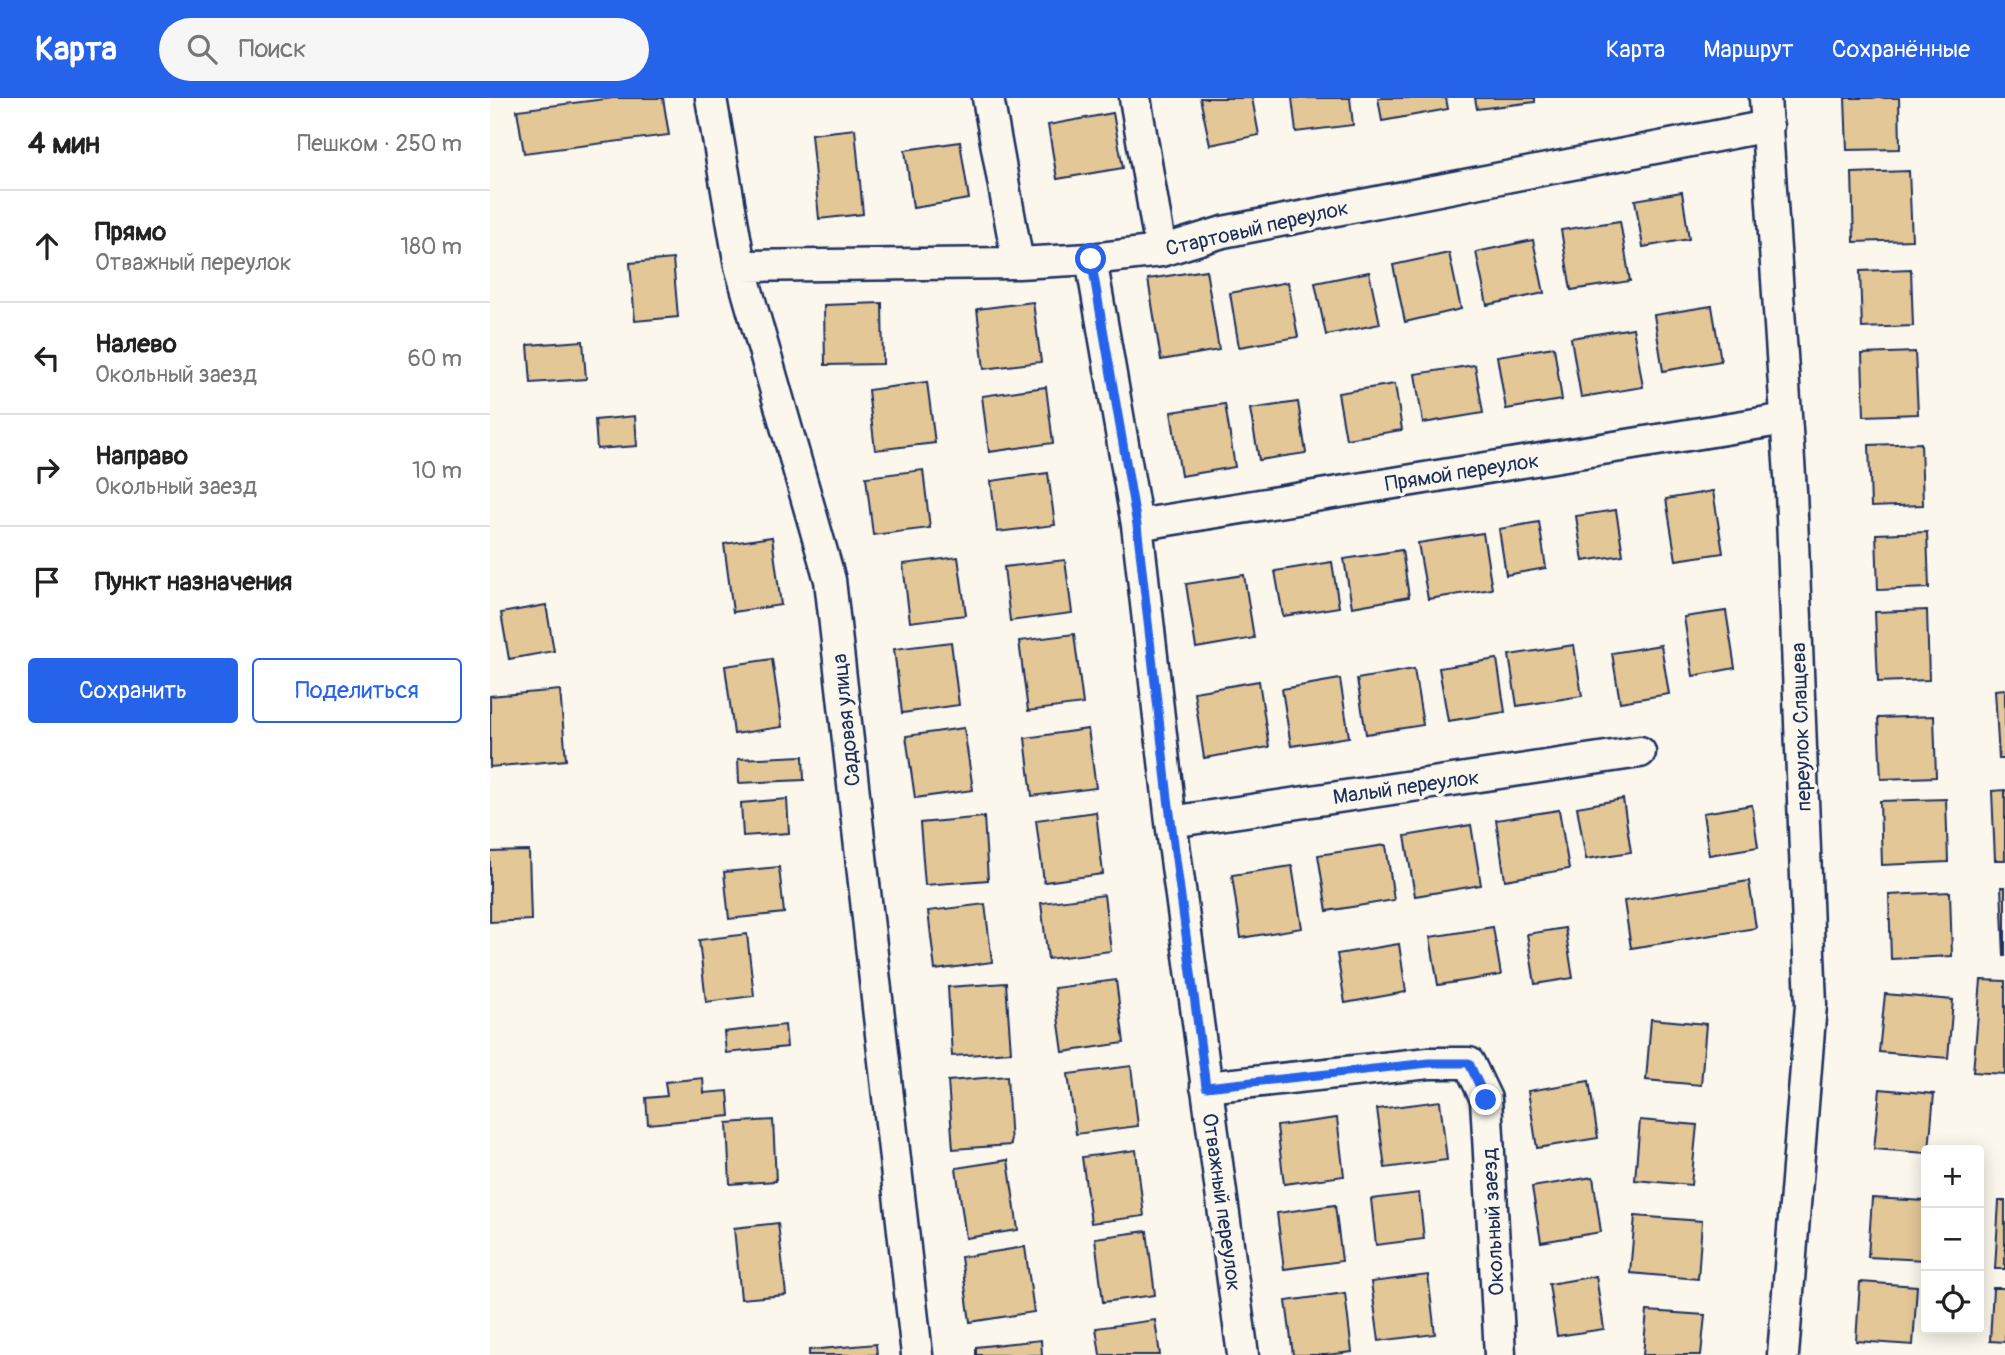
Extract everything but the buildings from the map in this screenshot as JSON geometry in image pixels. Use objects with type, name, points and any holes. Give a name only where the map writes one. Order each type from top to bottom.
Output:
[{"type":"street","name":"Садовая улица","points":[[711,98],[740,266],[830,580],[917,1355]]},
{"type":"street","points":[[988,98],[1018,263]]},
{"type":"street","points":[[1135,98],[1161,251]]},
{"type":"street","name":"Стартовый переулок","points":[[740,266],[1018,263],[1091,259],[1161,251],[1223,232],[1766,112]]},
{"type":"street","name":"переулок Слащева","points":[[1766,112],[1791,491],[1811,1004],[1783,1355]]},
{"type":"street","name":"Отважный переулок","points":[[1091,259],[1137,525],[1171,822],[1243,1355]]},
{"type":"street","name":"Прямой переулок","points":[[1137,525],[1786,419]]},
{"type":"street","name":"Малый переулок","points":[[1171,822],[1640,752]]},
{"type":"street","name":"Окольный заезд","points":[[1206,1087],[1429,1063],[1469,1063],[1486,1100],[1500,1355]]},
{"type":"route","points":[[1091,259],[1137,525],[1168,798],[1206,1087],[1429,1063],[1469,1063],[1486,1100]]}]
